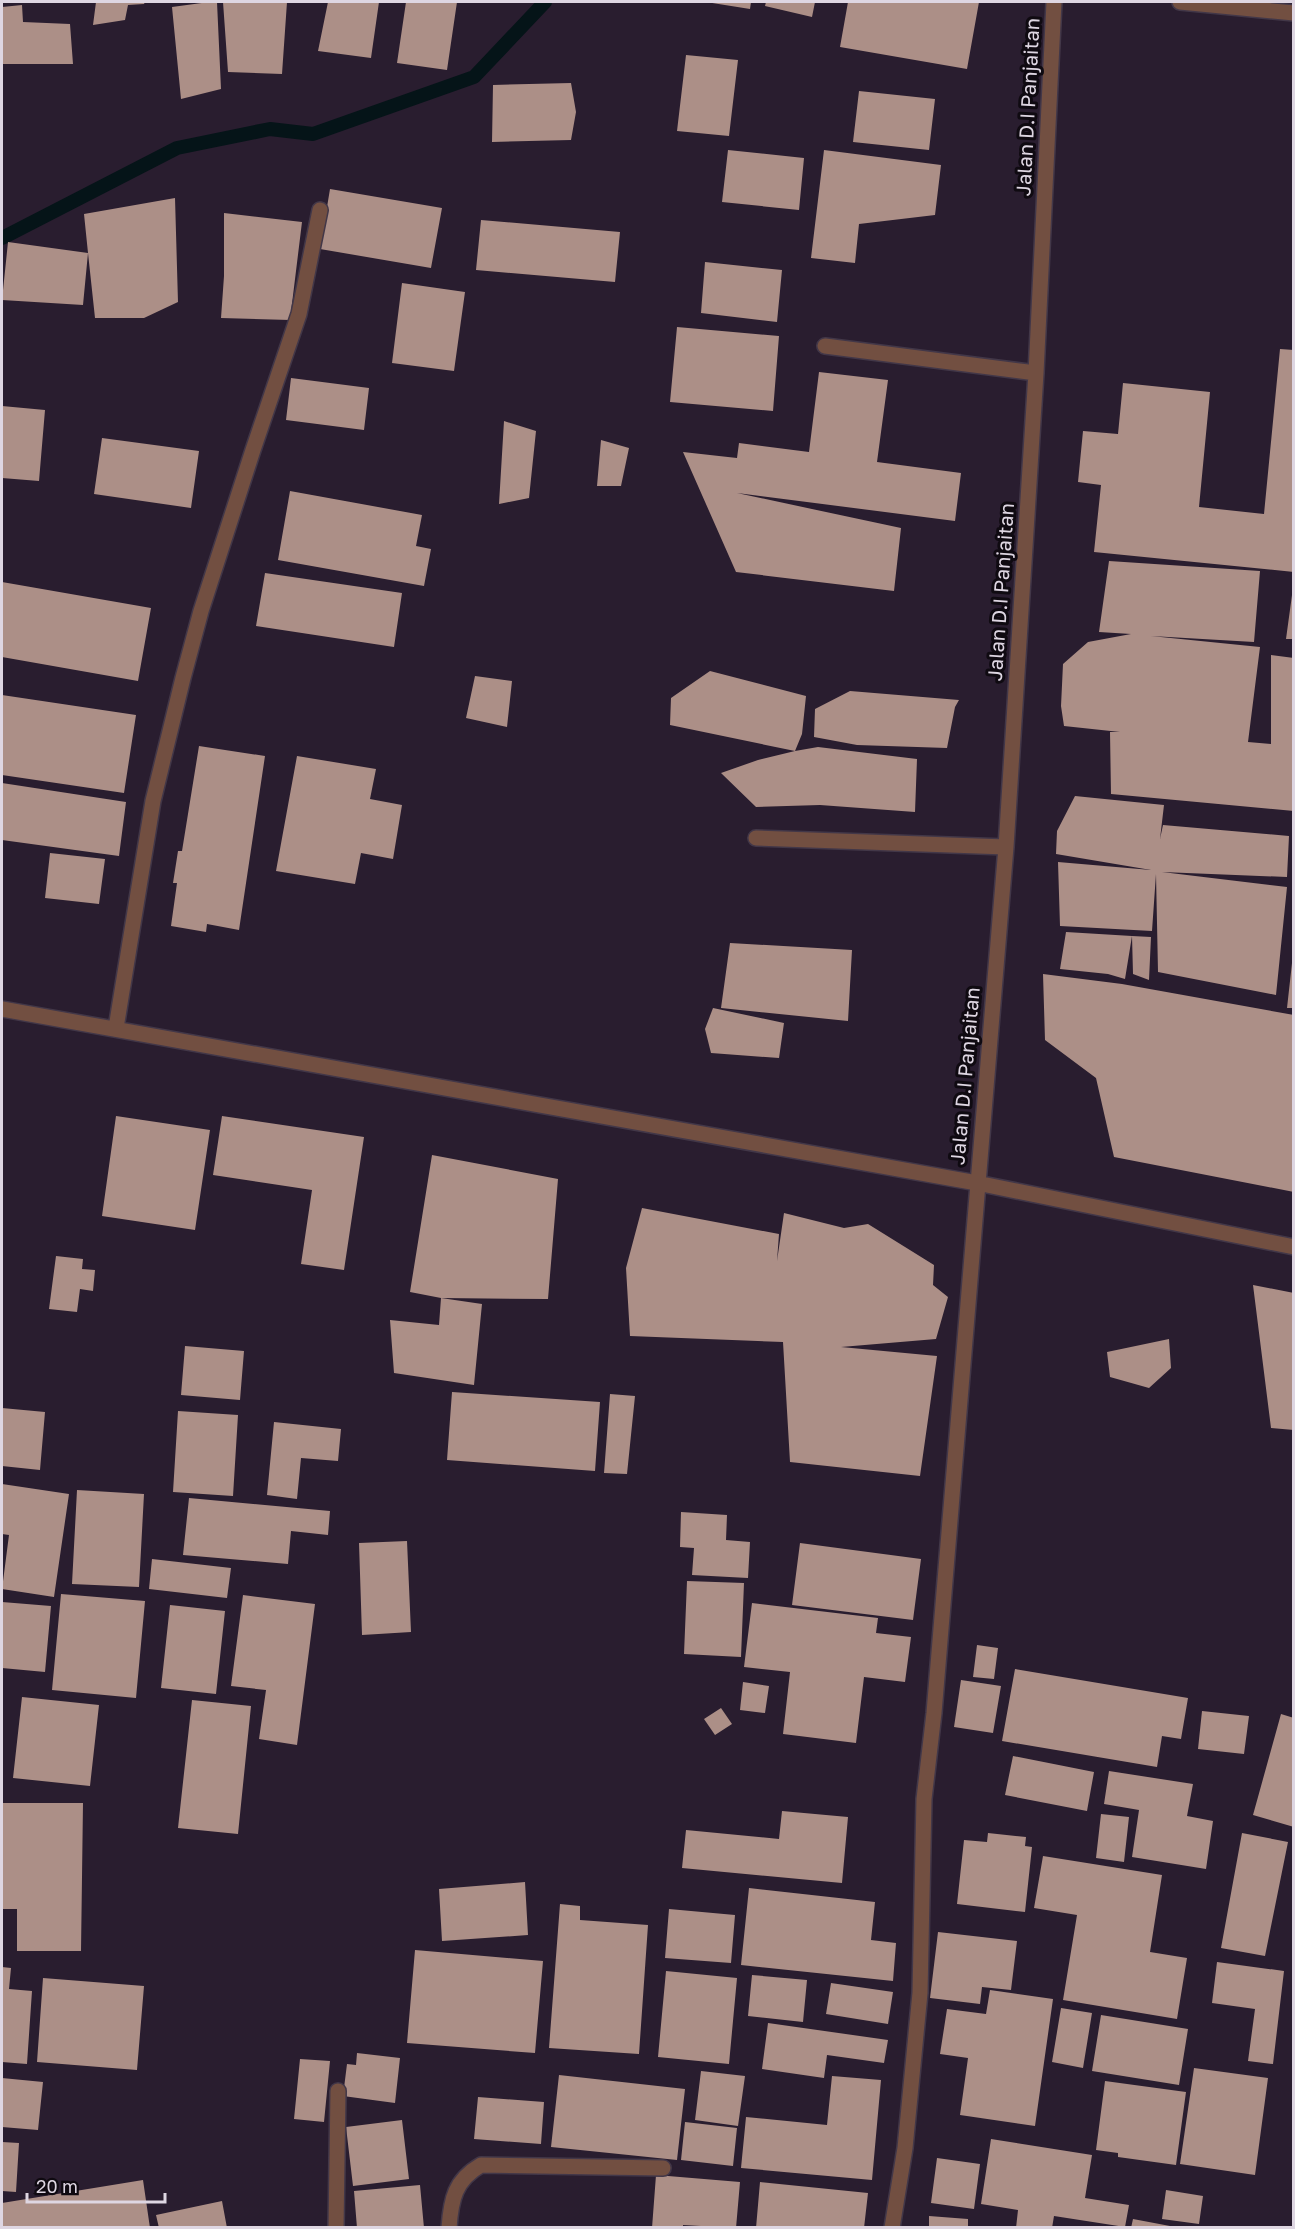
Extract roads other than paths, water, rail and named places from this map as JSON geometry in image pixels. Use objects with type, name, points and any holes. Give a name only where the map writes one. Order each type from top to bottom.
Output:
[{"type":"street","name":"Jalan D.I Panjaitan","points":[[892,2228],[905,2148],[920,1993],[924,1799],[934,1713],[1006,847],[1036,373],[1054,2]]},
{"type":"street","points":[[1180,2],[1293,14]]},
{"type":"street","points":[[116,1028],[153,801],[183,678],[201,611],[242,482],[299,314],[320,210]]},
{"type":"street","points":[[825,346],[1036,373]]},
{"type":"street","points":[[756,838],[1006,847]]},
{"type":"street","points":[[2,1009],[977,1183],[1293,1247]]},
{"type":"street","points":[[336,2228],[338,2091]]},
{"type":"street","points":[[449,2228],[452,2202],[458,2185],[467,2173],[481,2165],[663,2168]]},
{"type":"waterway","points":[[2,238],[177,148],[270,129],[313,134],[474,77],[545,2]]}]
